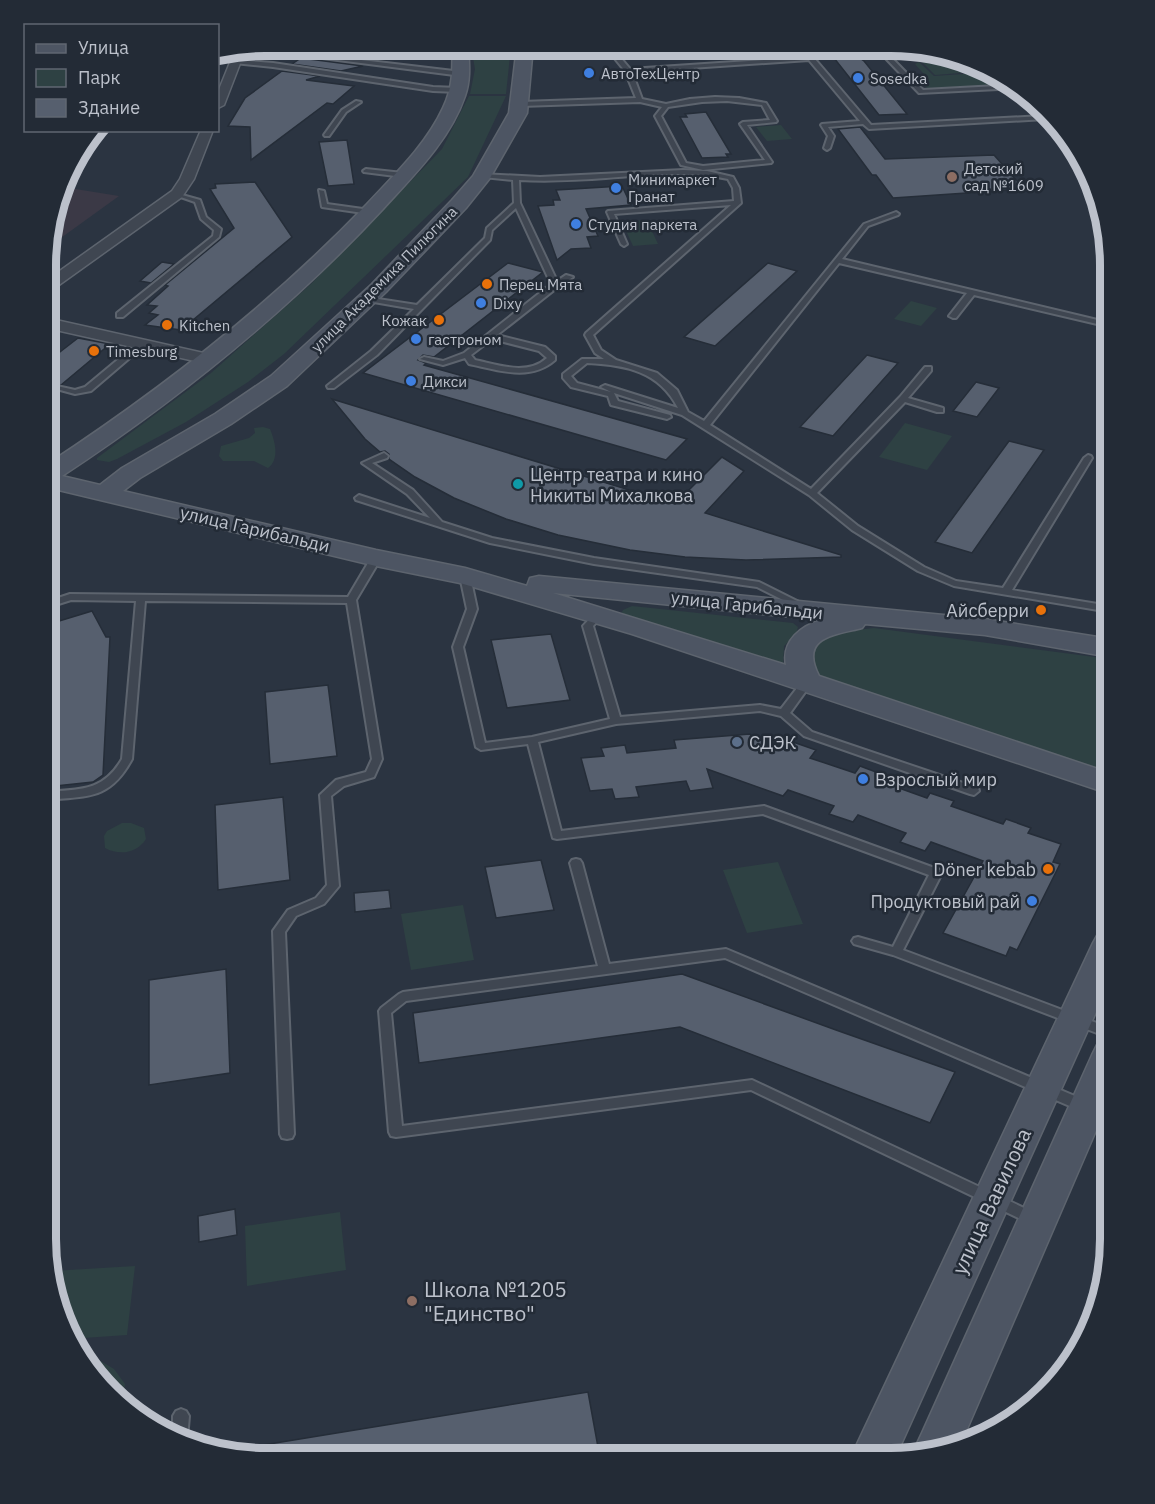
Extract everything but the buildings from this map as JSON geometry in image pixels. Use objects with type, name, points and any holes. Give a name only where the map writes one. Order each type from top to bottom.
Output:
[{"type":"street","points":[[56,471],[132,418],[208,359],[312,271],[370,212],[431,143],[445,122],[460,82],[460,56]]},
{"type":"street","name":"улица Академика Пилюгина","points":[[105,493],[130,473],[223,420],[279,381],[368,299],[459,204],[483,175],[518,113],[521,104],[524,56]]},
{"type":"street","points":[[221,87],[238,57]]},
{"type":"street","points":[[56,281],[177,194],[187,179],[206,132]]},
{"type":"street","points":[[56,329],[142,344],[208,359]]},
{"type":"street","name":"улица Гарибальди","points":[[56,481],[376,558],[465,576],[808,681],[1099,780]]},
{"type":"street","name":"улица Гарибальди","points":[[465,576],[985,627],[1100,646]]},
{"type":"street","name":"улица Гарибальди","points":[[808,681],[801,667],[799,653],[807,639],[823,627],[885,619]]},
{"type":"street","name":"улица Вавилова","points":[[877,1448],[1099,966]]},
{"type":"street","points":[[940,1442],[1099,1079]]},
{"type":"lane","points":[[273,65],[284,56]]},
{"type":"lane","points":[[303,56],[419,70],[460,82]]},
{"type":"lane","points":[[616,56],[628,71],[640,100]]},
{"type":"lane","points":[[887,56],[921,92],[1002,88]]},
{"type":"lane","points":[[628,71],[811,58],[869,127],[1039,118]]},
{"type":"lane","points":[[236,62],[273,65],[410,85],[460,82]]},
{"type":"lane","points":[[410,85],[419,70]]},
{"type":"lane","points":[[374,88],[382,81]]},
{"type":"lane","points":[[521,104],[640,100],[666,106],[688,100],[741,98],[764,104],[774,121],[743,124],[769,162],[704,168],[684,165],[658,116],[666,106]]},
{"type":"lane","points":[[327,135],[344,111],[358,102]]},
{"type":"lane","points":[[828,148],[831,136],[824,125],[865,122]]},
{"type":"lane","points":[[366,171],[403,175]]},
{"type":"lane","points":[[483,175],[516,181],[672,172],[712,173],[731,178],[736,188],[738,203]]},
{"type":"lane","points":[[516,181],[517,203],[555,285]]},
{"type":"lane","points":[[321,191],[324,206],[370,212]]},
{"type":"lane","points":[[120,315],[216,237],[218,230],[203,218],[198,201],[177,194]]},
{"type":"lane","points":[[331,386],[379,349],[488,239],[489,229],[517,203]]},
{"type":"lane","points":[[624,244],[610,212],[738,203]]},
{"type":"lane","points":[[613,362],[598,351],[589,335],[738,203]]},
{"type":"lane","points":[[706,424],[866,225],[897,214]]},
{"type":"lane","points":[[837,260],[1100,323]]},
{"type":"lane","points":[[848,263],[851,273]]},
{"type":"lane","points":[[424,359],[443,363],[467,355],[555,285],[569,277]]},
{"type":"lane","points":[[953,316],[972,292]]},
{"type":"lane","points":[[368,299],[419,308]]},
{"type":"lane","points":[[467,355],[472,362],[522,372],[544,367],[552,358],[542,349],[491,336]]},
{"type":"lane","points":[[57,388],[75,392],[88,389],[142,344]]},
{"type":"lane","points":[[379,349],[390,351]]},
{"type":"lane","points":[[667,417],[614,403],[611,394],[574,385],[566,376],[585,361],[613,362],[654,375],[675,392],[685,413]]},
{"type":"lane","points":[[812,493],[903,399],[928,369]]},
{"type":"lane","points":[[605,387],[685,413],[706,424],[812,493],[855,528],[921,569],[954,583],[1100,607]]},
{"type":"lane","points":[[903,399],[937,406]]},
{"type":"lane","points":[[384,456],[366,463],[410,492],[441,523]]},
{"type":"lane","points":[[1006,592],[1088,458]]},
{"type":"lane","points":[[359,498],[490,540],[594,561],[759,585],[813,611]]},
{"type":"lane","points":[[287,1134],[279,931],[292,913],[320,901],[333,886],[325,795],[340,783],[370,774],[377,759],[351,600],[376,558]]},
{"type":"lane","points":[[465,576],[472,609],[458,647],[481,747],[532,740],[616,721],[760,708],[784,713],[808,734],[974,790]]},
{"type":"lane","points":[[56,602],[70,597],[351,600]]},
{"type":"lane","points":[[56,795],[96,791],[110,785],[121,773],[127,759],[141,598]]},
{"type":"lane","points":[[598,615],[588,626],[616,721]]},
{"type":"lane","points":[[784,713],[808,681]]},
{"type":"lane","points":[[532,740],[557,835],[764,810],[936,873],[896,952]]},
{"type":"lane","points":[[576,863],[605,970]]},
{"type":"lane","points":[[858,941],[896,952],[1099,1028]]},
{"type":"lane","points":[[1037,1220],[752,1085],[396,1132],[385,1011],[403,998],[726,953],[1087,1107]]},
{"type":"lane","points":[[180,1431],[181,1416]]},
{"type":"shaded area","points":[[70,188],[119,196],[57,241]]},
{"type":"green space","points":[[473,56],[510,56],[506,94],[470,94],[475,69]]},
{"type":"green space","points":[[931,60],[945,63],[971,72],[935,75],[921,61]]},
{"type":"green space","points":[[919,62],[934,76],[974,73],[998,86],[928,89],[924,85],[929,80],[915,64]]},
{"type":"green space","points":[[469,96],[506,96],[468,177],[284,354],[248,382],[186,422],[117,459],[109,462],[97,460],[211,373],[311,284],[442,149]]},
{"type":"green space","points":[[781,125],[792,139],[767,141],[756,127]]},
{"type":"green space","points":[[647,220],[658,244],[633,246],[622,222]]},
{"type":"green space","points":[[911,301],[937,308],[921,326],[894,319]]},
{"type":"green space","points":[[905,423],[952,436],[927,470],[879,457]]},
{"type":"green space","points":[[254,428],[270,429],[275,444],[274,460],[268,468],[254,461],[223,461],[219,456],[221,446],[249,438],[255,433]]},
{"type":"green space","points":[[632,606],[793,623],[798,627],[796,634],[784,646],[783,666],[619,618],[623,610]]},
{"type":"green space","points":[[874,628],[1100,658],[1099,771],[822,681],[809,655],[829,633]]},
{"type":"green space","points":[[122,823],[131,823],[144,828],[146,839],[138,847],[128,852],[116,852],[105,848],[104,836],[107,831]]},
{"type":"green space","points":[[778,862],[803,924],[747,933],[723,870]]},
{"type":"green space","points":[[463,905],[474,960],[411,970],[401,914]]},
{"type":"green space","points":[[340,1212],[346,1270],[247,1286],[245,1226]]},
{"type":"green space","points":[[135,1266],[127,1335],[81,1338],[71,1320],[58,1271]]},
{"type":"green space","points":[[94,1360],[99,1360],[114,1369],[125,1384],[124,1394],[107,1377]]},
{"type":"place","name":"АвтоТехЦентр","points":[[589,73]]},
{"type":"place","name":"Sosedka","points":[[858,78]]},
{"type":"place","name":"Детский сад №1609","points":[[952,177]]},
{"type":"place","name":"Минимаркет Гранат","points":[[616,188]]},
{"type":"place","name":"Студия паркета","points":[[576,224]]},
{"type":"place","name":"Перец Мята","points":[[487,284]]},
{"type":"place","name":"Dixy","points":[[481,303]]},
{"type":"place","name":"Кожак","points":[[439,320]]},
{"type":"place","name":"Kitchen","points":[[167,325]]},
{"type":"place","name":"гастроном","points":[[416,339]]},
{"type":"place","name":"Timesburg","points":[[94,351]]},
{"type":"place","name":"Дикси","points":[[411,381]]},
{"type":"place","name":"Центр театра и кино Никиты Михалкова","points":[[518,484]]},
{"type":"place","name":"Айсберри","points":[[1041,610]]},
{"type":"place","name":"СДЭК","points":[[737,742]]},
{"type":"place","name":"Взрослый мир","points":[[863,779]]},
{"type":"place","name":"Döner kebab","points":[[1048,869]]},
{"type":"place","name":"Продуктовый рай","points":[[1032,901]]},
{"type":"place","name":"Школа №1205 \"Единство\"","points":[[412,1301]]}]
